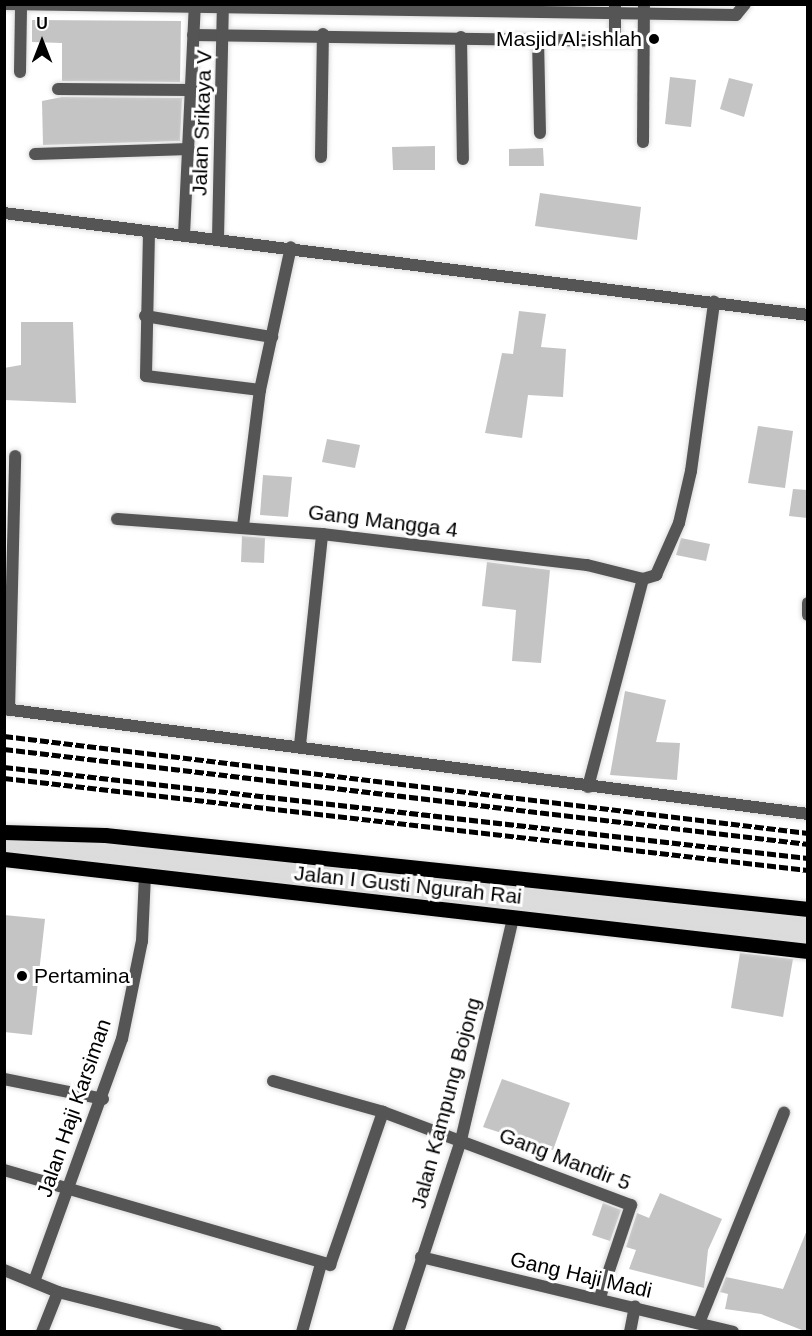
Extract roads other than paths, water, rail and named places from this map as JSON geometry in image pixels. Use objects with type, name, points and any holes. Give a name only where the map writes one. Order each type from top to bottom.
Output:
[{"type":"main road","name":"Jalan I Gusti Ngurah Rai","points":[[4,832],[105,835],[807,909]]},
{"type":"main road","name":"Jalan I Gusti Ngurah Rai","points":[[4,859],[807,951]]},
{"type":"street","points":[[6,4],[223,9],[644,9],[736,15],[746,4]]},
{"type":"street","points":[[20,72],[21,6]]},
{"type":"street","name":"Jalan Srikaya V","points":[[184,235],[195,8]]},
{"type":"street","name":"Jalan Srikaya V","points":[[218,239],[223,9]]},
{"type":"street","points":[[615,9],[615,38]]},
{"type":"street","points":[[643,142],[644,9]]},
{"type":"street","points":[[193,35],[323,34],[538,39],[615,38],[643,41]]},
{"type":"street","points":[[321,157],[323,34]]},
{"type":"street","points":[[461,37],[463,159]]},
{"type":"street","points":[[538,39],[540,133]]},
{"type":"street","points":[[58,89],[190,90]]},
{"type":"street","points":[[35,154],[189,149]]},
{"type":"street","points":[[4,213],[149,232],[291,247],[807,315]]},
{"type":"street","points":[[149,232],[145,316],[146,376],[260,390]]},
{"type":"street","points":[[243,526],[260,390],[291,247]]},
{"type":"street","points":[[588,787],[643,579],[656,575],[663,565],[679,523],[714,302]]},
{"type":"street","points":[[145,316],[272,337]]},
{"type":"street","points":[[15,456],[8,556],[7,710],[300,745],[588,787],[807,814]]},
{"type":"street","name":"Gang Mangga 4","points":[[117,519],[243,526],[322,534],[587,565],[643,579]]},
{"type":"street","points":[[300,745],[322,534]]},
{"type":"street","points":[[807,603],[807,615]]},
{"type":"street","name":"Jalan Haji Karsiman","points":[[35,1279],[103,1099],[142,941],[145,875]]},
{"type":"street","name":"Jalan Kampung Bojong","points":[[398,1332],[461,1140],[513,918]]},
{"type":"street","points":[[4,1079],[103,1099]]},
{"type":"street","points":[[273,1081],[382,1112],[461,1140]]},
{"type":"street","points":[[4,1170],[321,1264],[335,1261],[382,1112]]},
{"type":"street","points":[[699,1323],[784,1113]]},
{"type":"street","name":"Gang Mandir 5","points":[[461,1140],[631,1204],[600,1297]]},
{"type":"street","name":"Gang Haji Madi","points":[[421,1257],[600,1297],[733,1332]]},
{"type":"street","points":[[302,1332],[321,1264]]},
{"type":"street","points":[[4,1270],[35,1279],[58,1292],[216,1332]]},
{"type":"street","points":[[42,1332],[58,1292]]},
{"type":"street","points":[[630,1332],[635,1306]]},
{"type":"railway","points":[[4,736],[808,833]]},
{"type":"railway","points":[[4,749],[808,844]]},
{"type":"railway","points":[[4,767],[808,858]]},
{"type":"railway","points":[[4,778],[808,870]]},
{"type":"place","name":"Masjid Al-ishlah","points":[[654,39]]},
{"type":"place","name":"Pertamina","points":[[22,976]]}]
